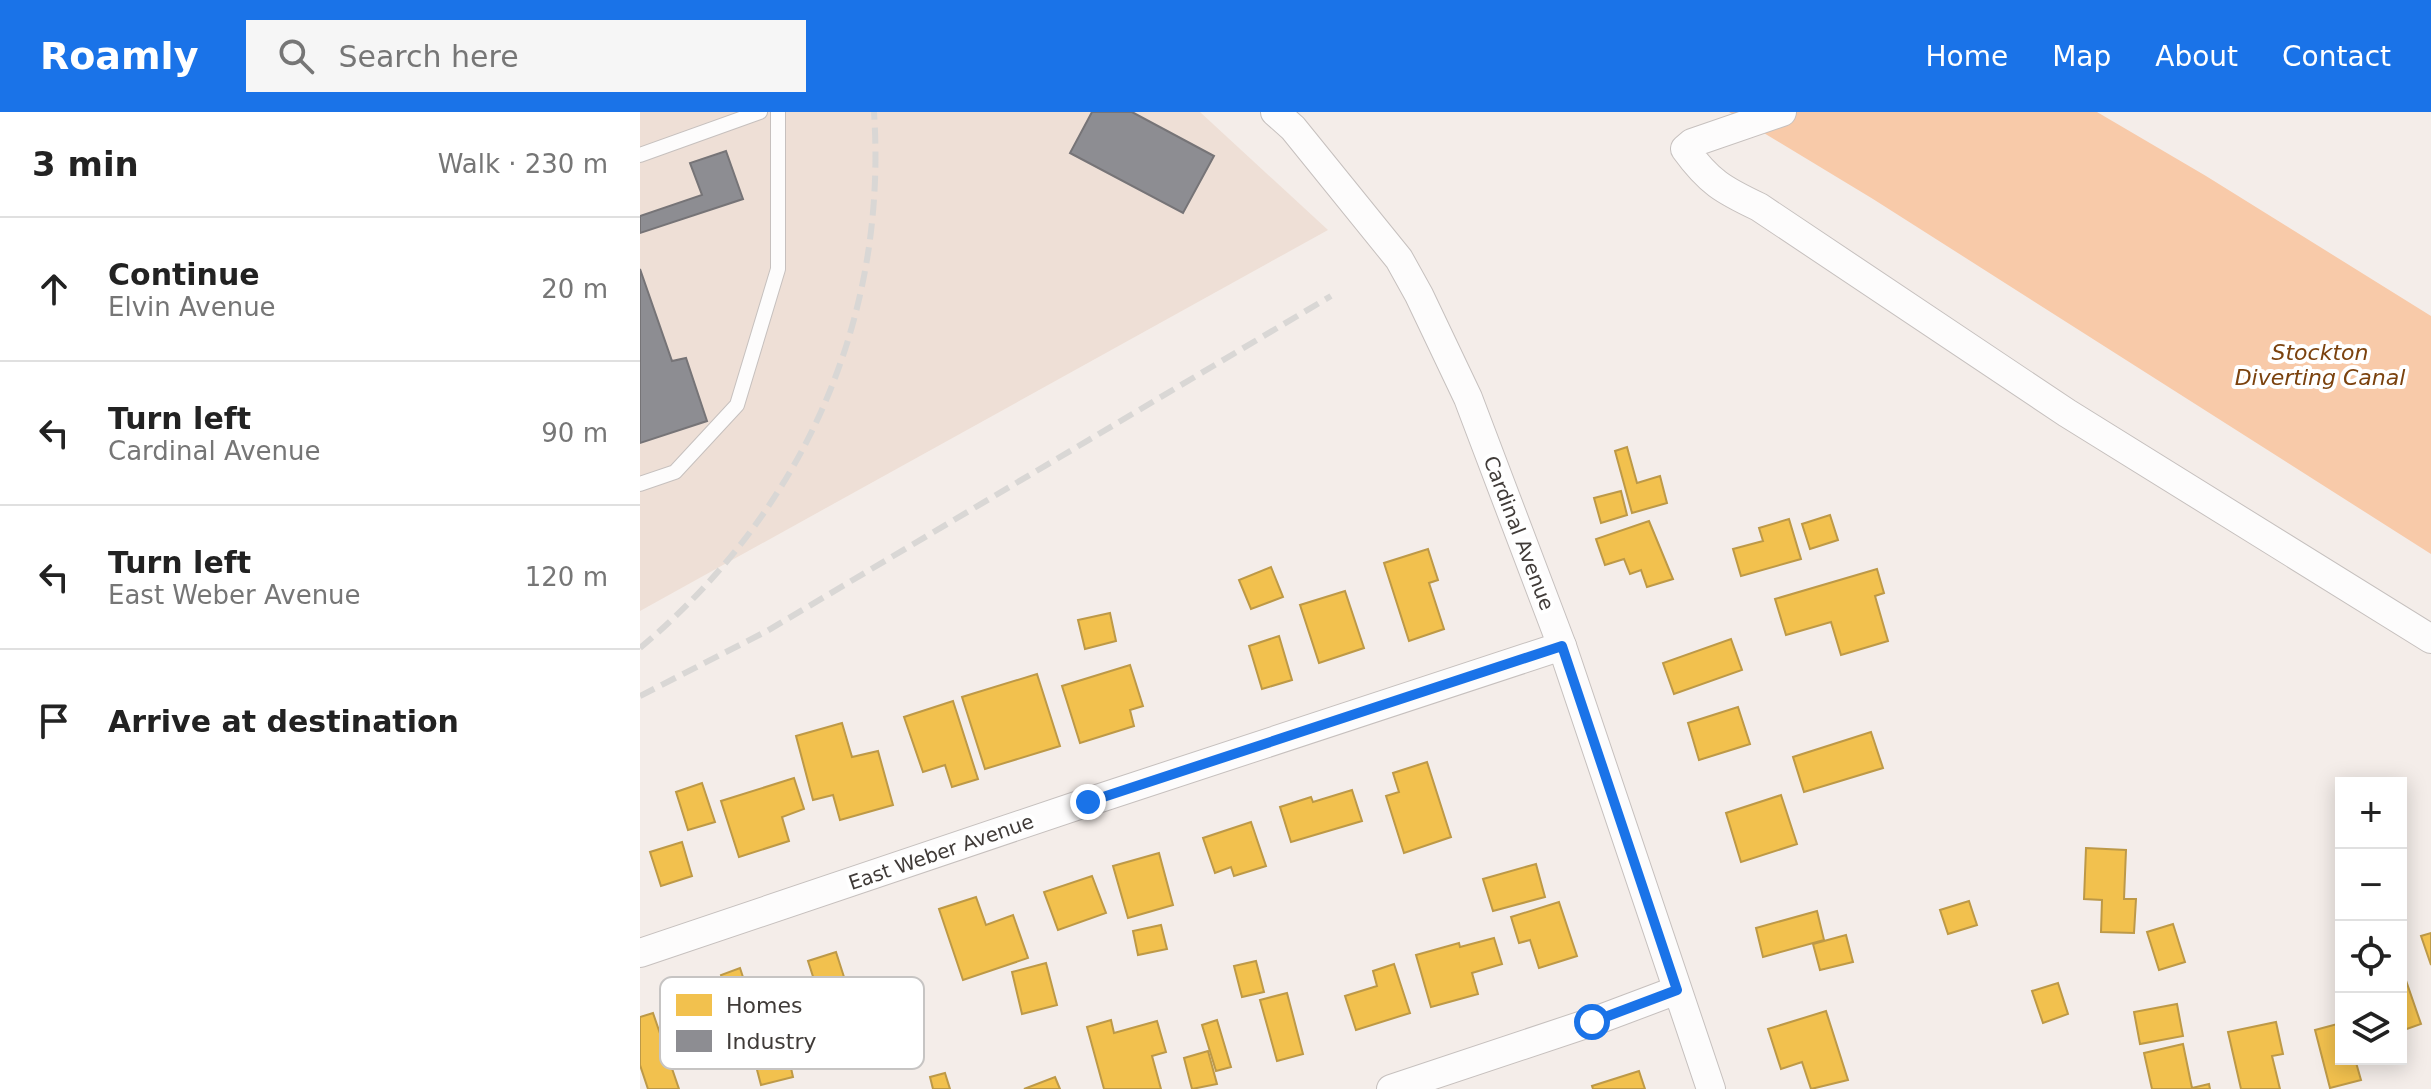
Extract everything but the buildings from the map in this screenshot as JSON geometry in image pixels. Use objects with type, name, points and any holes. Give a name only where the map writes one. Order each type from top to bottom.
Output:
[{"type":"street","name":"Cardinal Avenue","points":[[1275,112],[1293,128],[1399,259],[1468,398],[1562,646],[1711,1089]]},
{"type":"street","points":[[1782,112],[1692,143],[1685,149],[1720,188],[1759,207],[2067,413],[2431,639]]},
{"type":"street","name":"East Weber Avenue","points":[[640,953],[1562,646]]},
{"type":"street","points":[[1391,1089],[1592,1022],[1677,990]]},
{"type":"lane","points":[[640,155],[760,112]]},
{"type":"lane","points":[[640,484],[675,472],[737,405],[778,269],[778,112]]},
{"type":"shaded area","points":[[640,112],[1200,112],[1328,230],[640,611]]},
{"type":"water","name":"Stockton Diverting Canal","points":[[1729,112],[2097,112],[2431,316],[2431,554],[1873,199]]},
{"type":"railway","points":[[640,648],[697,595],[746,537],[788,474],[823,408],[849,338],[866,265],[875,190],[874,112]]},
{"type":"railway","points":[[640,696],[767,631],[1331,296]]},
{"type":"route","points":[[1088,802],[1562,646],[1677,990],[1592,1022]]}]
